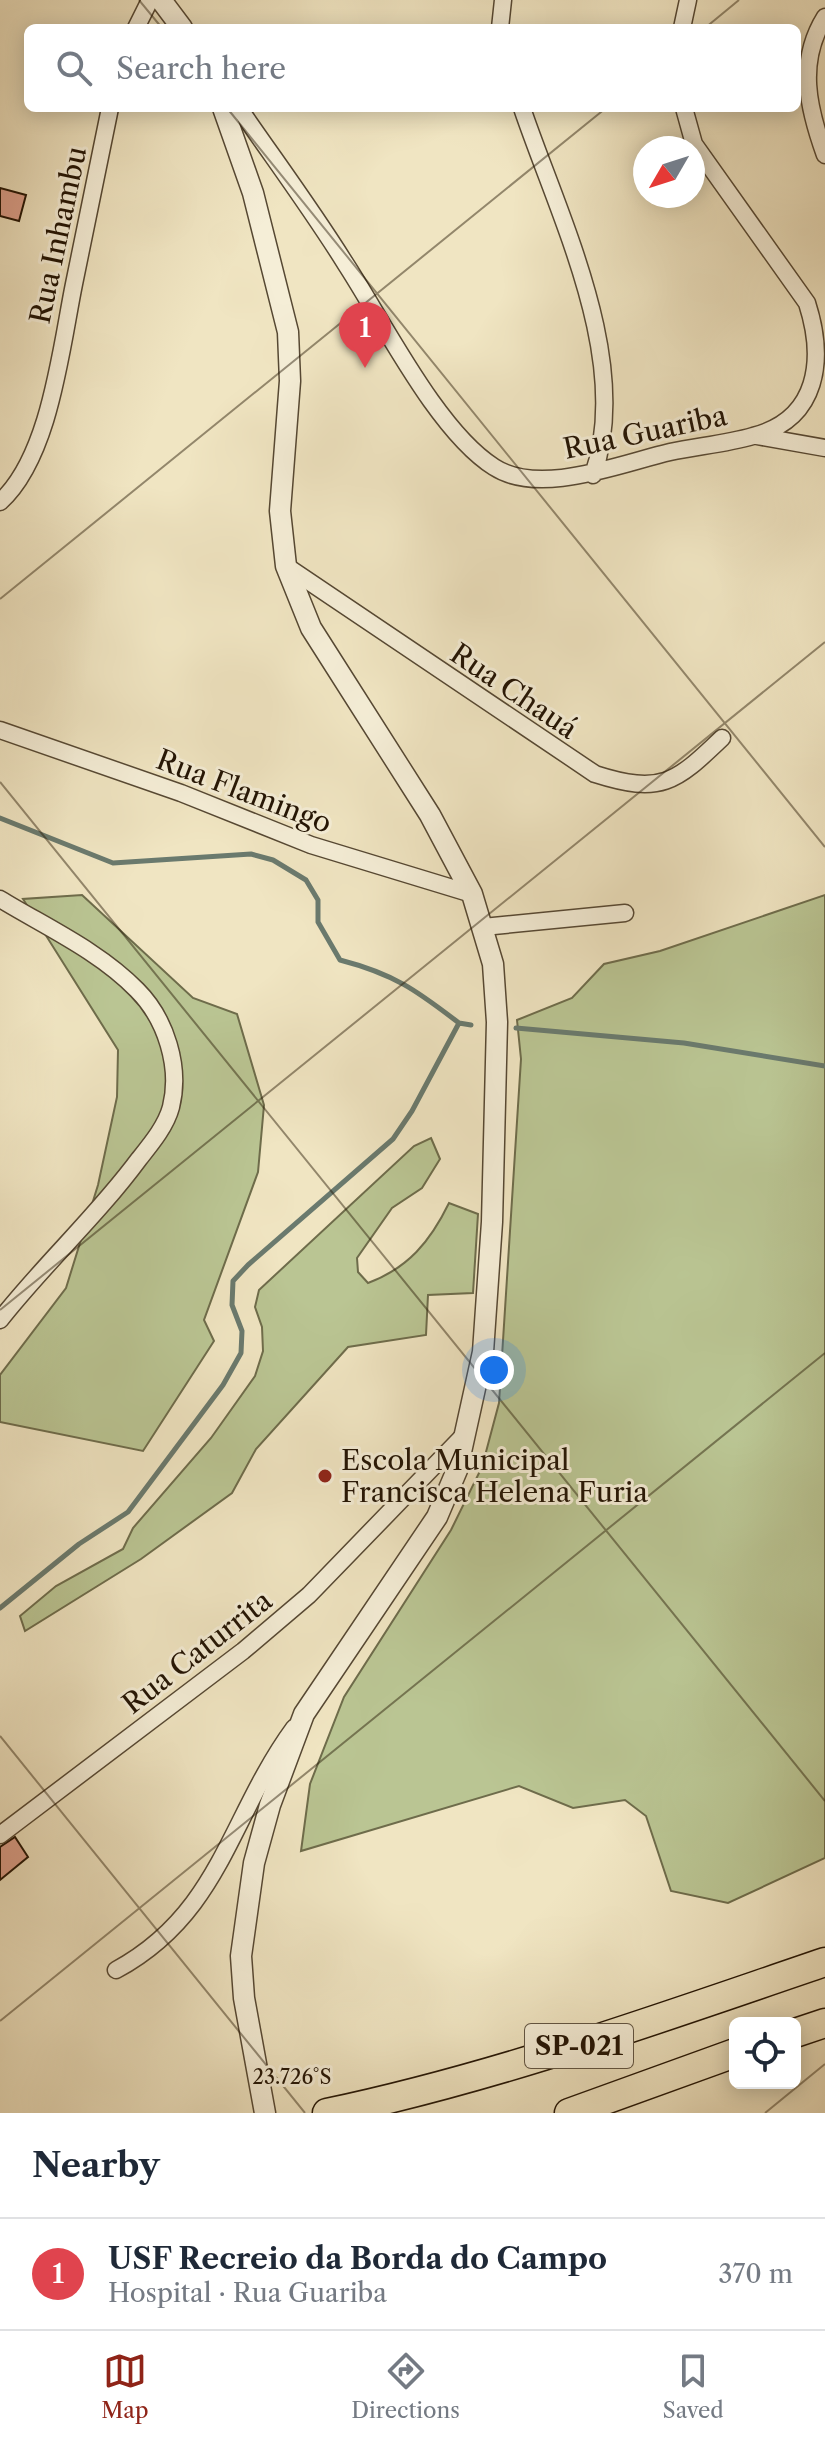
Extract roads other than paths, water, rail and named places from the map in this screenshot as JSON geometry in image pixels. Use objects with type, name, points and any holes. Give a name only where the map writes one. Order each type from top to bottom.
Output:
[{"type":"highway","name":"SP-021","points":[[327,2113],[421,2092],[544,2058],[825,1962]]},
{"type":"highway","points":[[801,2031],[825,2023]]},
{"type":"highway","name":"SP-021","points":[[569,2113],[729,2055]]},
{"type":"street","points":[[138,24],[150,0]]},
{"type":"street","points":[[161,0],[179,24]]},
{"type":"street","points":[[500,24],[503,0]]},
{"type":"street","points":[[683,24],[688,0]]},
{"type":"street","points":[[825,17],[814,34],[806,70],[811,118],[825,155]]},
{"type":"street","name":"Rua Inhambu","points":[[0,502],[13,491],[29,462],[51,395],[109,112]]},
{"type":"street","points":[[116,1970],[155,1946],[195,1905],[277,1750],[402,1571],[449,1493],[466,1433],[483,1352],[492,1222],[497,1000],[493,964],[472,894],[430,815],[311,628],[286,566],[280,511],[290,381],[288,332],[253,193],[224,112]]},
{"type":"street","name":"Rua Guariba","points":[[242,112],[344,261],[425,391],[473,451],[496,469],[521,478],[593,475],[668,452],[757,436],[806,404],[817,384],[822,358],[819,327],[807,303],[694,144],[685,112]]},
{"type":"street","points":[[523,112],[556,199],[602,364],[601,451],[593,475]]},
{"type":"street","points":[[757,436],[825,448]]},
{"type":"street","name":"Rua Chauá","points":[[286,566],[595,774],[628,785],[660,784],[683,775],[722,738]]},
{"type":"street","name":"Rua Flamingo","points":[[0,730],[181,793],[311,845],[472,894]]},
{"type":"street","points":[[0,899],[102,960],[138,991],[160,1023],[171,1052],[175,1081],[170,1110],[157,1135],[118,1188],[0,1320]]},
{"type":"street","points":[[483,927],[625,913]]},
{"type":"street","name":"Rua Caturrita","points":[[0,1835],[243,1651],[309,1595],[466,1433]]},
{"type":"street","points":[[411,1492],[430,1488],[449,1493]]},
{"type":"street","points":[[265,2113],[244,1998],[241,1956],[245,1906],[270,1805],[304,1714]]},
{"type":"waterway","points":[[0,818],[113,863],[251,854],[273,860],[306,880],[318,900],[318,922],[340,960],[390,977],[417,992],[459,1023],[471,1025]]},
{"type":"waterway","points":[[0,1608],[79,1544],[128,1512],[223,1385],[241,1353],[242,1331],[232,1305],[233,1281],[393,1139],[412,1111],[459,1023]]},
{"type":"waterway","points":[[516,1028],[684,1043],[825,1066]]},
{"type":"place","name":"USF Recreio da Borda do Campo","points":[[365,368]]},
{"type":"place","name":"Escola Municipal Francisca Helena Furia","points":[[325,1476]]}]
